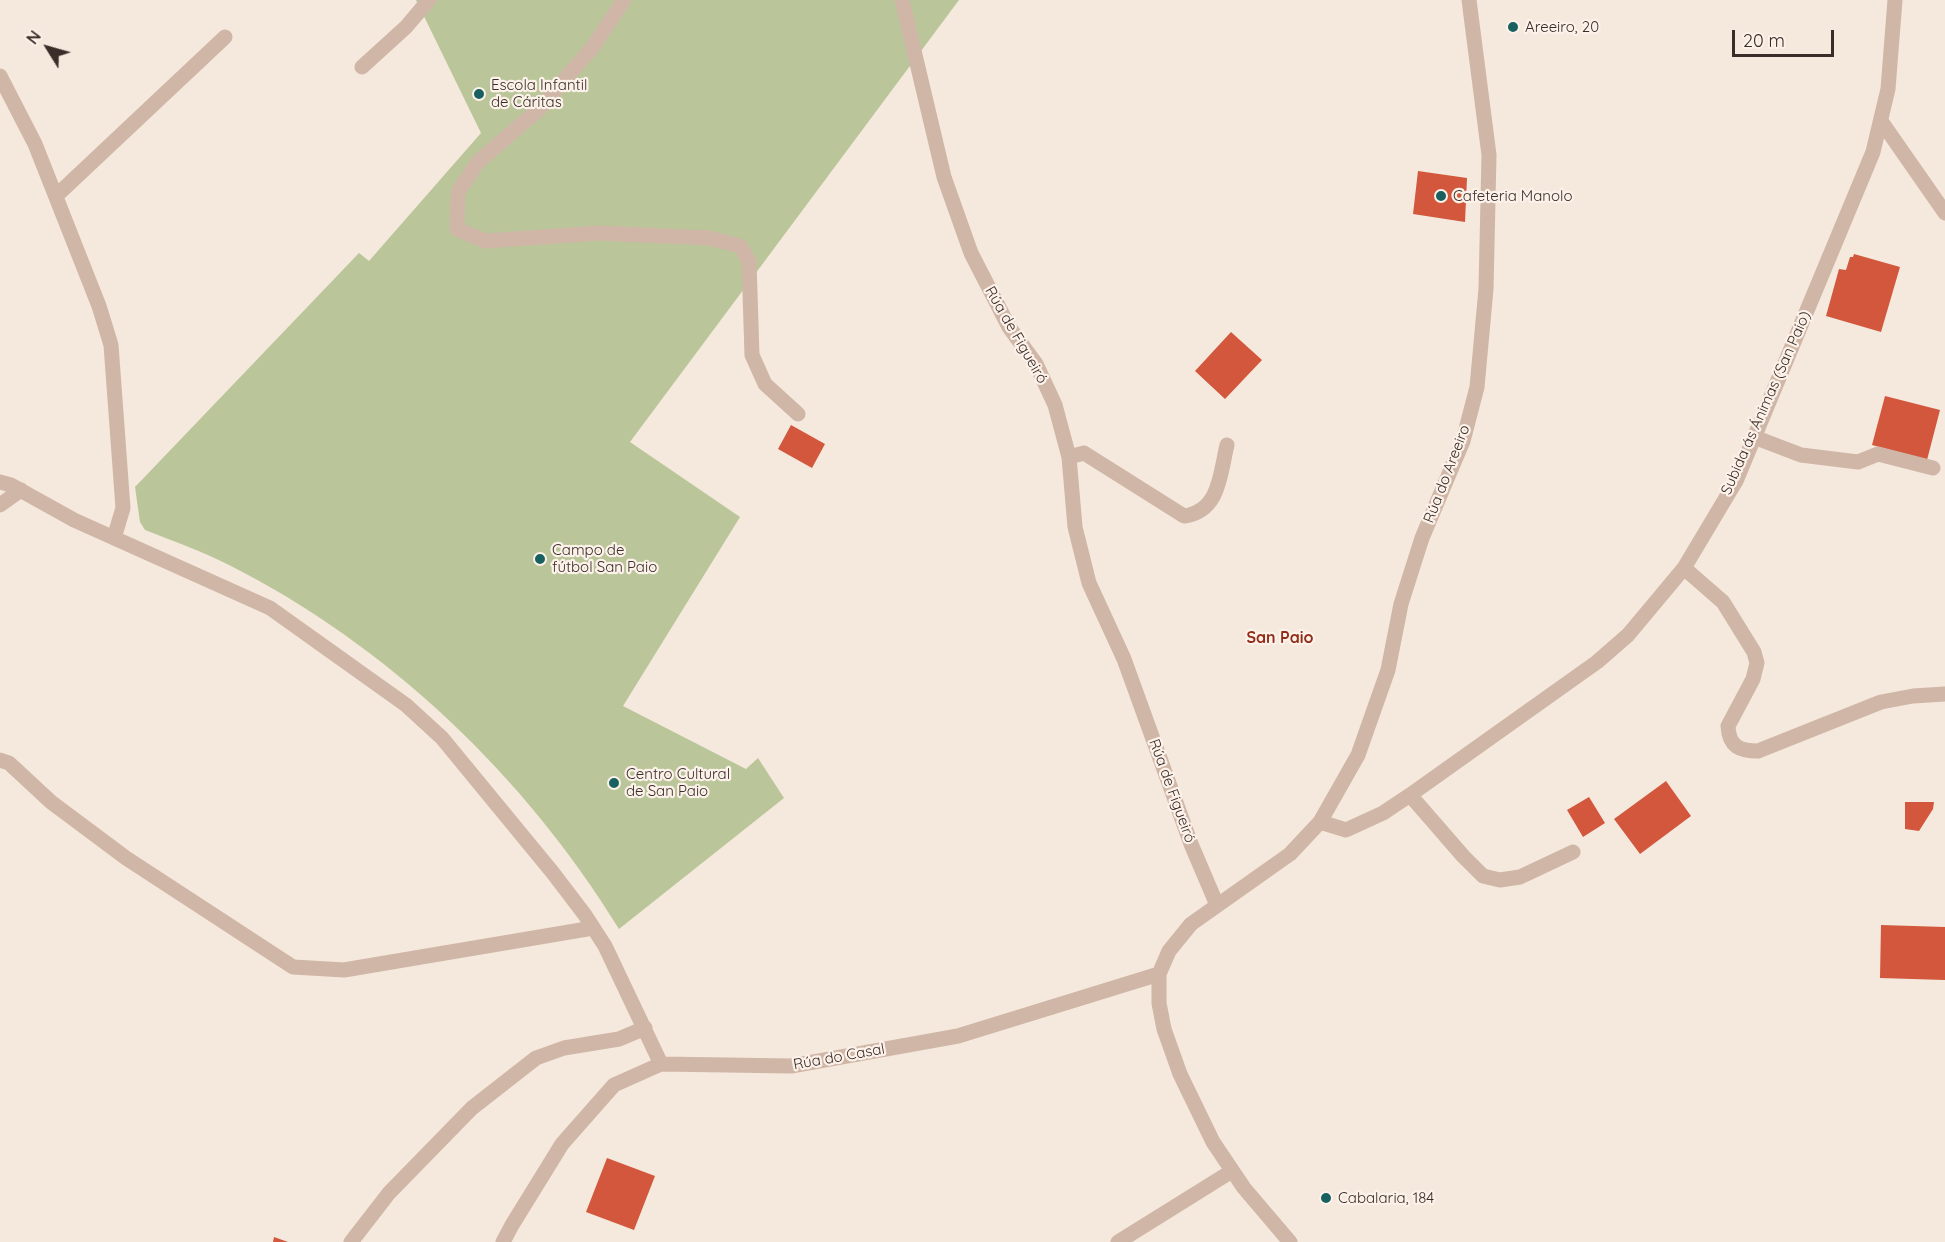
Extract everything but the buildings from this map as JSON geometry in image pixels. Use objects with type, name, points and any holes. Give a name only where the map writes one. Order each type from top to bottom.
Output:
[{"type":"street","points":[[362,67],[406,27],[429,0]]},
{"type":"street","points":[[624,0],[592,48],[538,110],[478,162],[458,192],[457,229],[485,242],[599,233],[710,238],[740,246],[749,261],[752,355],[765,384],[798,414]]},
{"type":"street","name":"Rúa de Figueiró","points":[[902,0],[944,177],[971,253],[1010,327],[1036,364],[1055,405],[1069,457],[1075,527],[1089,583],[1124,659],[1191,844],[1217,905]]},
{"type":"street","name":"Rúa do Areeiro","points":[[1217,905],[1290,854],[1320,822],[1358,754],[1388,670],[1401,604],[1422,538],[1463,441],[1477,387],[1486,289],[1489,155],[1468,0]]},
{"type":"street","name":"Subida ás Ánimas (San Paio)","points":[[1320,822],[1346,830],[1383,813],[1410,795],[1597,662],[1628,635],[1684,568],[1736,481],[1873,152],[1888,90],[1895,0]]},
{"type":"street","points":[[56,196],[225,37]]},
{"type":"street","points":[[0,76],[35,144],[99,306],[111,345],[123,508],[114,538]]},
{"type":"street","points":[[1881,121],[1945,213]]},
{"type":"street","points":[[1754,437],[1801,455],[1858,462],[1878,454],[1933,468]]},
{"type":"street","points":[[1069,457],[1084,453],[1184,516],[1195,515],[1207,508],[1218,488],[1227,445]]},
{"type":"street","points":[[0,482],[21,490],[74,520],[270,608],[406,705],[442,738],[553,873],[593,928],[605,946],[661,1064]]},
{"type":"street","points":[[0,505],[21,490]]},
{"type":"street","points":[[1684,568],[1723,602],[1754,652],[1757,663],[1754,679],[1728,726],[1731,741],[1739,749],[1758,751],[1881,702],[1913,696],[1945,694]]},
{"type":"street","points":[[0,760],[9,763],[51,802],[126,858],[293,967],[344,970],[593,928]]},
{"type":"street","points":[[1410,795],[1483,876],[1500,880],[1520,877],[1573,852]]},
{"type":"street","points":[[1217,905],[1191,924],[1169,951],[1159,974],[1159,1003],[1164,1029],[1180,1074],[1213,1142],[1244,1188],[1290,1242]]},
{"type":"street","name":"Rúa do Casal","points":[[504,1242],[562,1144],[614,1085],[661,1064],[791,1066],[936,1040],[958,1036],[1159,974]]},
{"type":"street","points":[[351,1242],[389,1193],[472,1108],[536,1058],[564,1048],[619,1039],[645,1028]]},
{"type":"street","points":[[1118,1242],[1232,1171]]},
{"type":"green space","points":[[416,0],[959,0],[630,442],[740,517],[623,706],[746,769],[758,758],[784,798],[619,929],[582,873],[541,819],[449,720],[398,675],[344,635],[288,598],[219,560],[145,530],[140,522],[135,487],[359,253],[369,261],[481,133]]},
{"type":"place","name":"Areeiro, 20","points":[[1513,27]]},
{"type":"place","name":"Escola Infantil de Cáritas","points":[[479,94]]},
{"type":"place","name":"Cafeteria Manolo","points":[[1441,196]]},
{"type":"place","name":"Campo de fútbol San Paio","points":[[540,559]]},
{"type":"place","name":"Centro Cultural de San Paio","points":[[614,783]]},
{"type":"place","name":"Cabalaria, 184","points":[[1326,1198]]},
{"type":"district","name":"San Paio","points":[[1280,638]]}]
